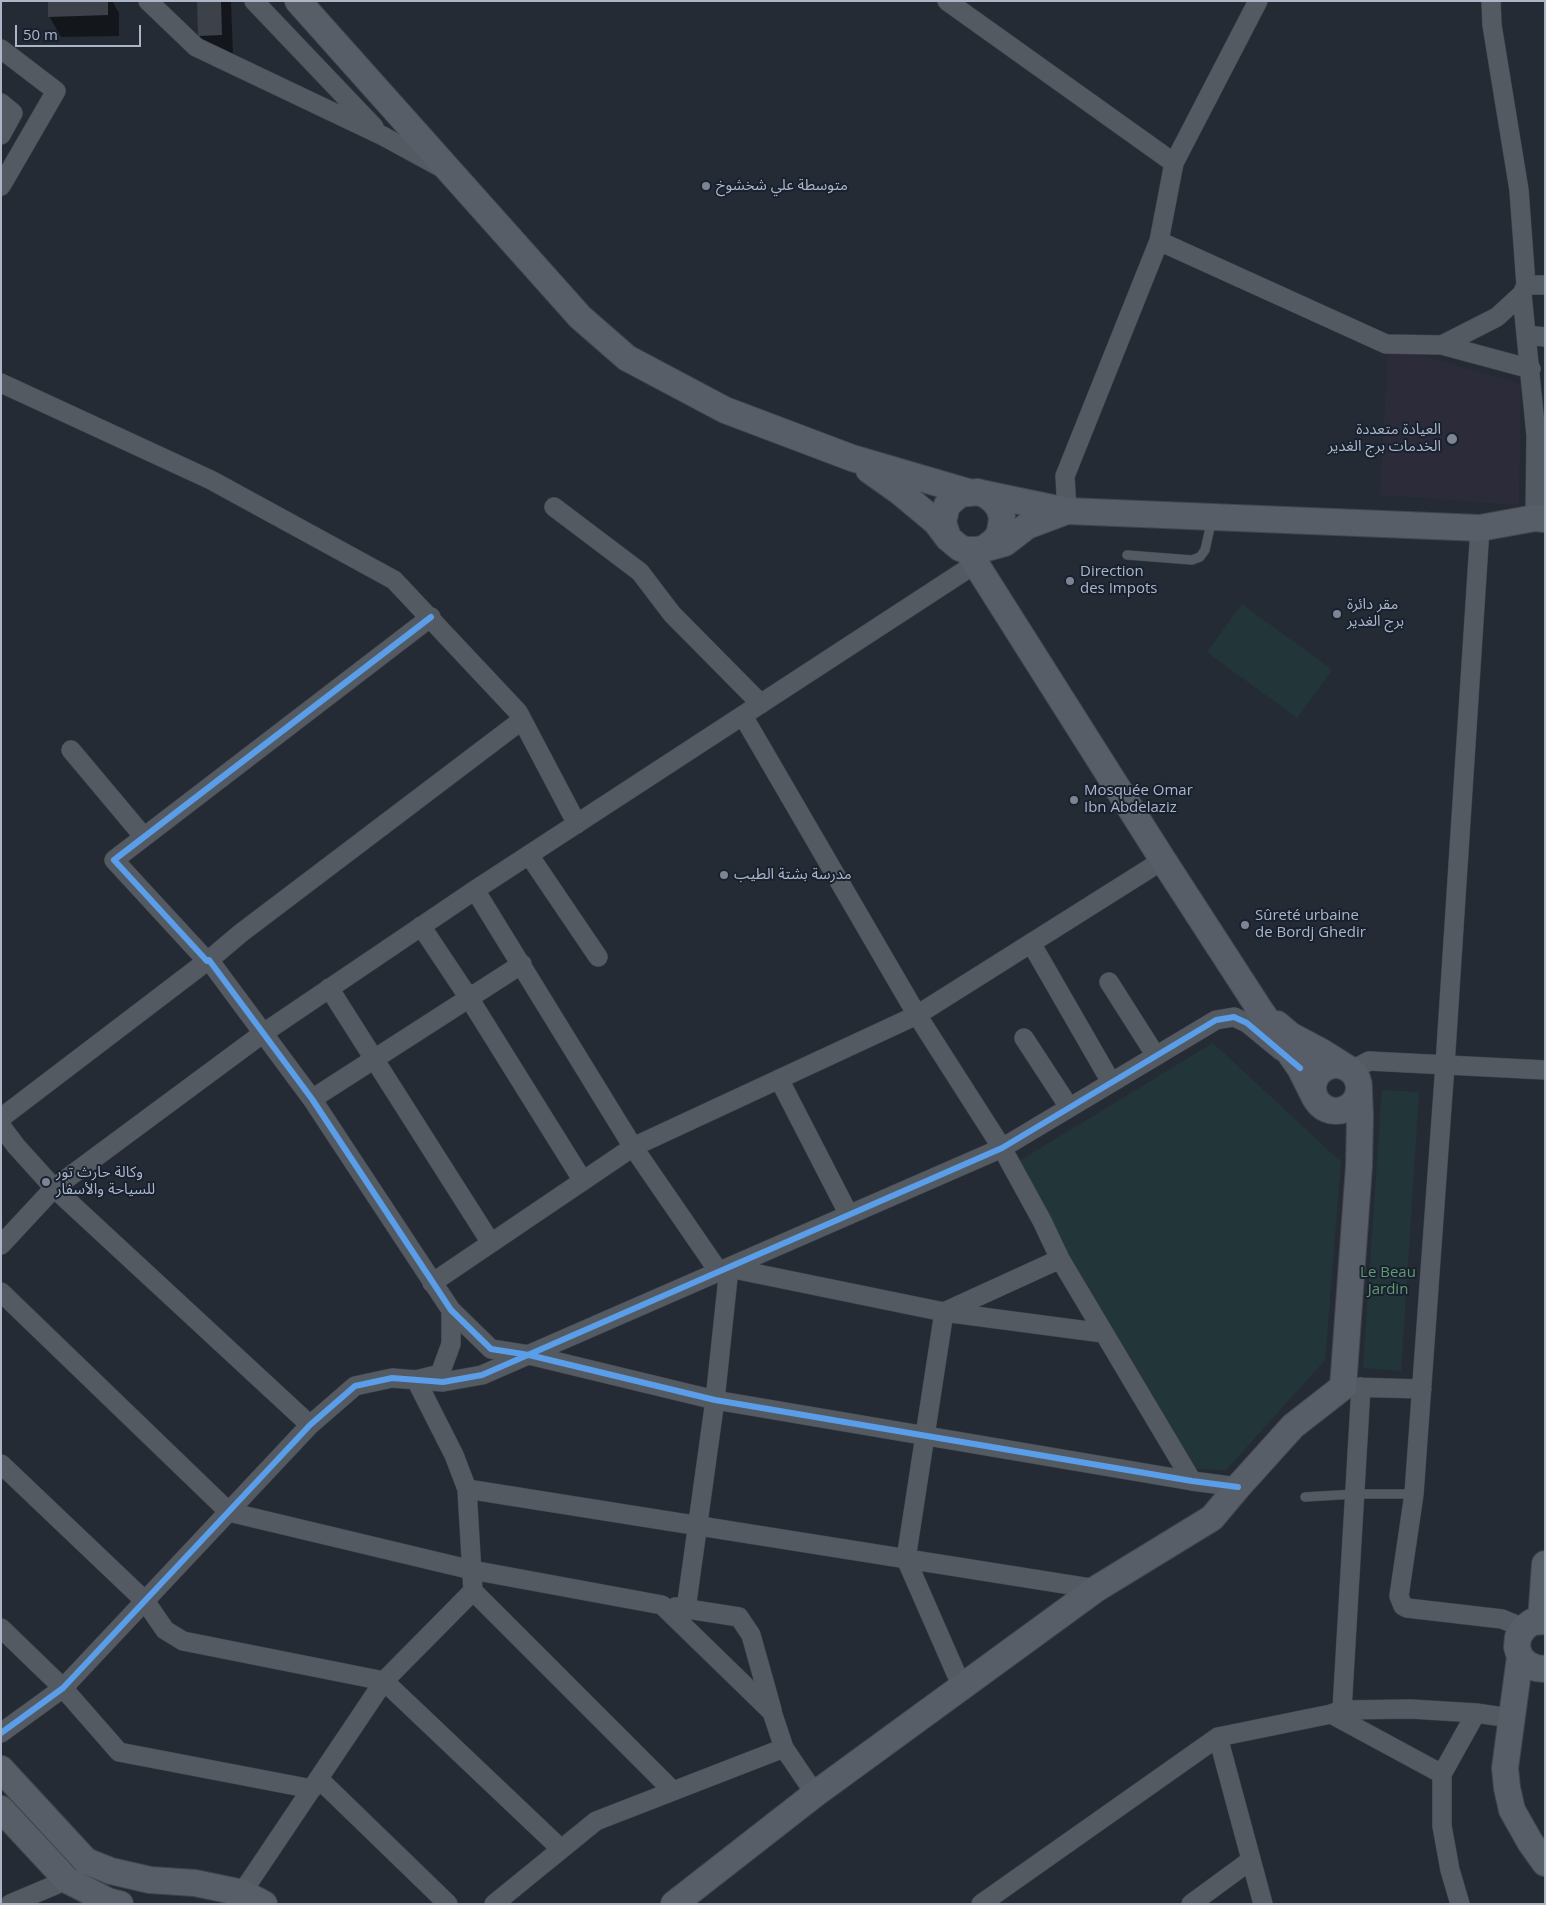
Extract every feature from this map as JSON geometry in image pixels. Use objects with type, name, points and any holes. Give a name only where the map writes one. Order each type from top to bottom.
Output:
[{"type":"main road","points":[[298,1],[580,317],[626,358],[725,410],[852,458],[986,495],[994,501],[1002,517],[999,535],[993,542],[969,550]]},
{"type":"main road","points":[[852,458],[900,492],[969,550],[990,548],[1005,543],[1027,526],[1067,510]]},
{"type":"main road","points":[[1359,1166],[1349,1143],[1163,860],[969,550],[943,522],[947,506],[960,494],[973,492],[1067,510],[1480,528],[1540,519]]},
{"type":"main road","points":[[1262,1013],[1290,1035],[1322,1052],[1351,1076],[1357,1098],[1347,1108],[1340,1110],[1321,1103],[1313,1082],[1316,1075],[1328,1066],[1351,1076]]},
{"type":"main road","points":[[674,1904],[815,1794],[1096,1589],[1212,1518],[1292,1426],[1352,1387],[1360,1116],[1351,1076]]},
{"type":"main road","points":[[1545,1564],[1537,1623],[1518,1636],[1517,1647],[1520,1657],[1510,1718],[1505,1768],[1512,1810],[1530,1842],[1545,1863]]},
{"type":"main road","points":[[1520,1657],[1527,1664],[1545,1669]]},
{"type":"main road","points":[[1510,1718],[1545,1675]]},
{"type":"main road","points":[[1,1769],[86,1861],[111,1871],[150,1880],[195,1883],[247,1900]]},
{"type":"main road","points":[[1,1809],[67,1880],[120,1904]]},
{"type":"street","points":[[148,1],[196,47],[383,136],[451,173]]},
{"type":"street","points":[[254,1],[383,136]]},
{"type":"street","points":[[947,1],[1174,163]]},
{"type":"street","points":[[1067,510],[1065,476],[1159,241],[1174,163],[1258,1]]},
{"type":"street","points":[[1492,1],[1492,25],[1519,190],[1524,289],[1536,336],[1531,369],[1540,435],[1540,519]]},
{"type":"street","points":[[1,49],[56,91],[1,186]]},
{"type":"street","points":[[1,135],[7,108],[36,127]]},
{"type":"street","points":[[1159,241],[1386,344],[1442,345],[1531,369]]},
{"type":"street","points":[[1442,345],[1497,317],[1524,289],[1545,285]]},
{"type":"street","points":[[1,383],[211,480],[394,580],[431,617],[518,712],[577,824]]},
{"type":"street","points":[[554,507],[640,572],[672,614],[761,704]]},
{"type":"street","points":[[1480,528],[1422,1389],[1414,1494],[1399,1596],[1403,1606],[1407,1608],[1537,1623]]},
{"type":"street","points":[[1,1245],[54,1188],[262,1034],[475,890],[761,704],[969,550]]},
{"type":"street","points":[[431,617],[114,860],[208,960],[312,1099],[451,1310],[491,1349],[529,1355],[715,1400],[1192,1481],[1238,1487]]},
{"type":"street","points":[[743,716],[917,1015],[1002,1148],[1042,1221],[1060,1259],[1192,1481]]},
{"type":"street","points":[[1,1118],[522,720]]},
{"type":"street","points":[[71,750],[144,837]]},
{"type":"street","points":[[529,855],[598,957]]},
{"type":"street","points":[[432,1283],[634,1147],[917,1015],[1163,860]]},
{"type":"street","points":[[475,890],[634,1147],[724,1270],[715,1400],[686,1609]]},
{"type":"street","points":[[421,926],[469,998],[583,1181]]},
{"type":"street","points":[[1031,944],[1111,1082]]},
{"type":"street","points":[[312,1099],[522,964]]},
{"type":"street","points":[[1109,982],[1156,1056]]},
{"type":"street","points":[[329,988],[491,1243]]},
{"type":"street","points":[[1,1733],[63,1688],[310,1426],[355,1386],[392,1378],[443,1382],[482,1376],[1002,1148],[1216,1020],[1234,1017],[1247,1023],[1300,1068]]},
{"type":"street","points":[[1024,1038],[1069,1107]]},
{"type":"street","points":[[1351,1076],[1369,1061],[1545,1070]]},
{"type":"street","points":[[779,1079],[849,1215]]},
{"type":"street","points":[[1,1126],[16,1146],[54,1188],[310,1426]]},
{"type":"street","points":[[944,1312],[1060,1259]]},
{"type":"street","points":[[724,1270],[944,1312],[1103,1333]]},
{"type":"street","points":[[1,1292],[229,1512],[472,1570],[662,1605],[739,1617],[751,1635],[784,1748],[815,1794]]},
{"type":"street","points":[[416,1380],[440,1374],[451,1344],[451,1310]]},
{"type":"street","points":[[944,1312],[906,1559],[962,1687]]},
{"type":"street","points":[[416,1380],[454,1455],[467,1489],[473,1591],[672,1790]]},
{"type":"street","points":[[1336,1712],[1355,1494],[1352,1387],[1422,1389]]},
{"type":"street","points":[[1,1464],[145,1601],[165,1630],[183,1641],[384,1681],[561,1849]]},
{"type":"street","points":[[467,1489],[1096,1589]]},
{"type":"street","points":[[247,1900],[316,1784],[384,1681],[473,1591]]},
{"type":"street","points":[[662,1605],[772,1712]]},
{"type":"street","points":[[1,1628],[63,1688],[119,1752],[316,1784],[448,1904]]},
{"type":"street","points":[[980,1904],[1218,1737],[1336,1712],[1411,1709],[1476,1713],[1510,1718]]},
{"type":"street","points":[[1336,1712],[1442,1774]]},
{"type":"street","points":[[1460,1904],[1450,1870],[1442,1826],[1442,1774],[1476,1713]]},
{"type":"street","points":[[1218,1737],[1263,1904]]},
{"type":"street","points":[[494,1904],[596,1821],[784,1748]]},
{"type":"street","points":[[1191,1904],[1251,1860]]},
{"type":"street","points":[[10,1904],[67,1880]]},
{"type":"lane","points":[[1127,555],[1192,560],[1200,557],[1205,550],[1212,516]]},
{"type":"lane","points":[[1305,1497],[1355,1494],[1414,1494]]},
{"type":"shaded area","name":"العيادة متعددة الخدمات برج الغدير","points":[[1388,346],[1521,384],[1519,504],[1380,495]]},
{"type":"green space","points":[[1242,604],[1332,670],[1297,718],[1207,652]]},
{"type":"green space","points":[[1213,1043],[1341,1162],[1325,1360],[1226,1470],[1195,1469],[1062,1252],[1016,1163]]},
{"type":"green space","name":"Le Beau Jardin","points":[[1382,1090],[1419,1092],[1401,1371],[1363,1368]]},
{"type":"building","points":[[48,1],[108,1],[108,15],[48,17]]},
{"type":"building","points":[[197,1],[221,1],[222,35],[198,36]]},
{"type":"cycle path","points":[[431,617],[114,860],[207,961],[209,960],[312,1099],[451,1310],[491,1349],[529,1355],[715,1400],[1192,1481],[1238,1487]]},
{"type":"cycle path","points":[[1,1733],[63,1688],[310,1425],[355,1386],[392,1378],[443,1382],[482,1375],[1002,1148],[1216,1020],[1234,1017],[1247,1023],[1300,1068]]},
{"type":"place","name":"متوسطة علي شخشوخ","points":[[706,186]]},
{"type":"place","name":"العيادة متعددة الخدمات برج الغدير","points":[[1452,439]]},
{"type":"place","name":"Direction des Impots","points":[[1070,581]]},
{"type":"place","name":"مقر دائرة برج الغدير","points":[[1337,614]]},
{"type":"place","name":"Mosquée Omar Ibn Abdelaziz","points":[[1074,800]]},
{"type":"place","name":"مدرسة بشتة الطيب","points":[[724,875]]},
{"type":"place","name":"Sûreté urbaine de Bordj Ghedir","points":[[1245,925]]},
{"type":"place","name":"وكالة حارث تور للسياحة والأسفار","points":[[46,1182]]}]
